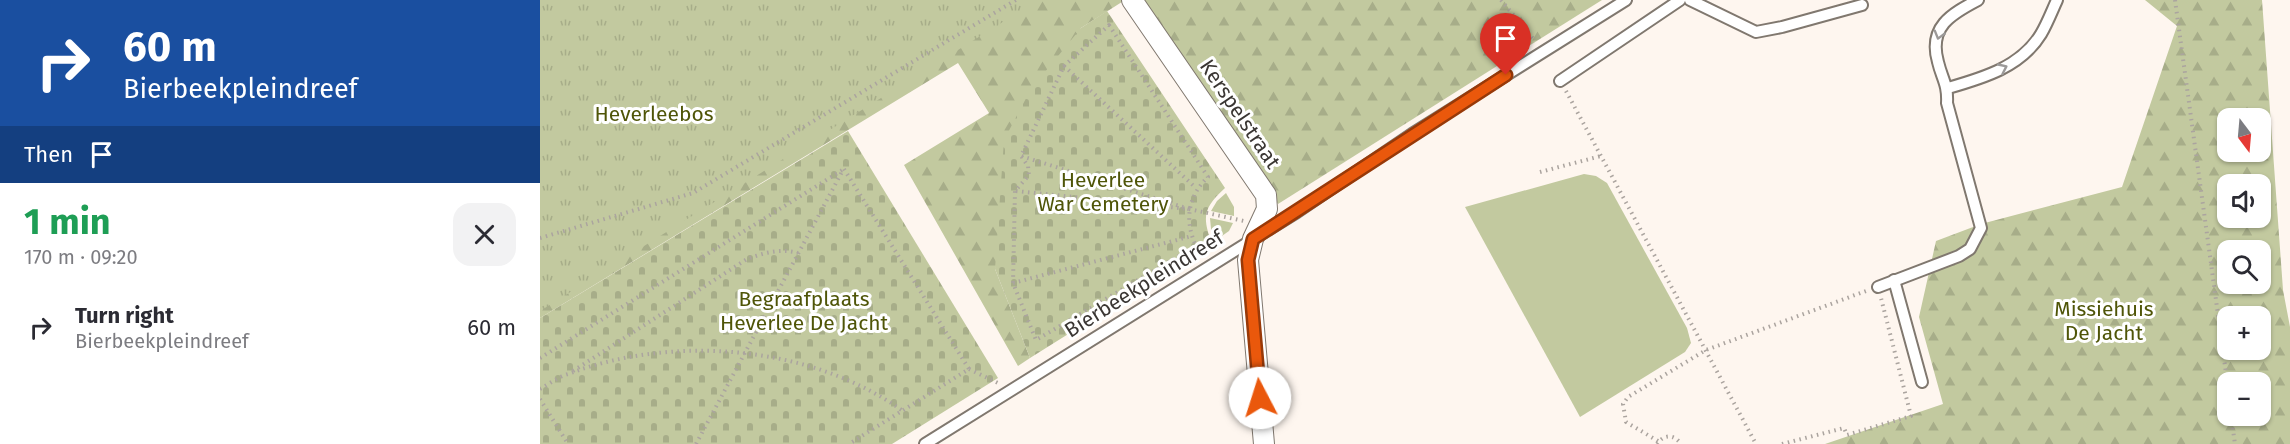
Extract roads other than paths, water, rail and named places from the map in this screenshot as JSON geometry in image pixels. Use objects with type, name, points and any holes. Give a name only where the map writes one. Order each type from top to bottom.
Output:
[{"type":"street","name":"Kerspelstraat","points":[[1132,0],[1266,195],[1267,209],[1256,232],[1248,260],[1264,444]]},
{"type":"lane","name":"Bierbeekpleindreef","points":[[925,444],[1256,232],[1626,0]]},
{"type":"lane","points":[[1560,81],[1680,0]]},
{"type":"lane","points":[[1690,0],[1756,32],[1862,5]]},
{"type":"lane","points":[[1878,287],[1959,256],[1970,249],[1981,228],[1947,103],[1948,88],[1936,51],[1937,34],[1945,20],[1978,0]]},
{"type":"lane","points":[[1948,88],[1981,78],[2014,63],[2029,51],[2041,35],[2057,0]]},
{"type":"lane","points":[[1894,280],[1922,382]]},
{"type":"park label","name":"Heverleebos","points":[[654,114]]},
{"type":"park label","name":"Heverlee War Cemetery","points":[[1103,192]]},
{"type":"park label","name":"Begraafplaats Heverlee De Jacht","points":[[804,311]]},
{"type":"park label","name":"Missiehuis De Jacht","points":[[2104,321]]}]
